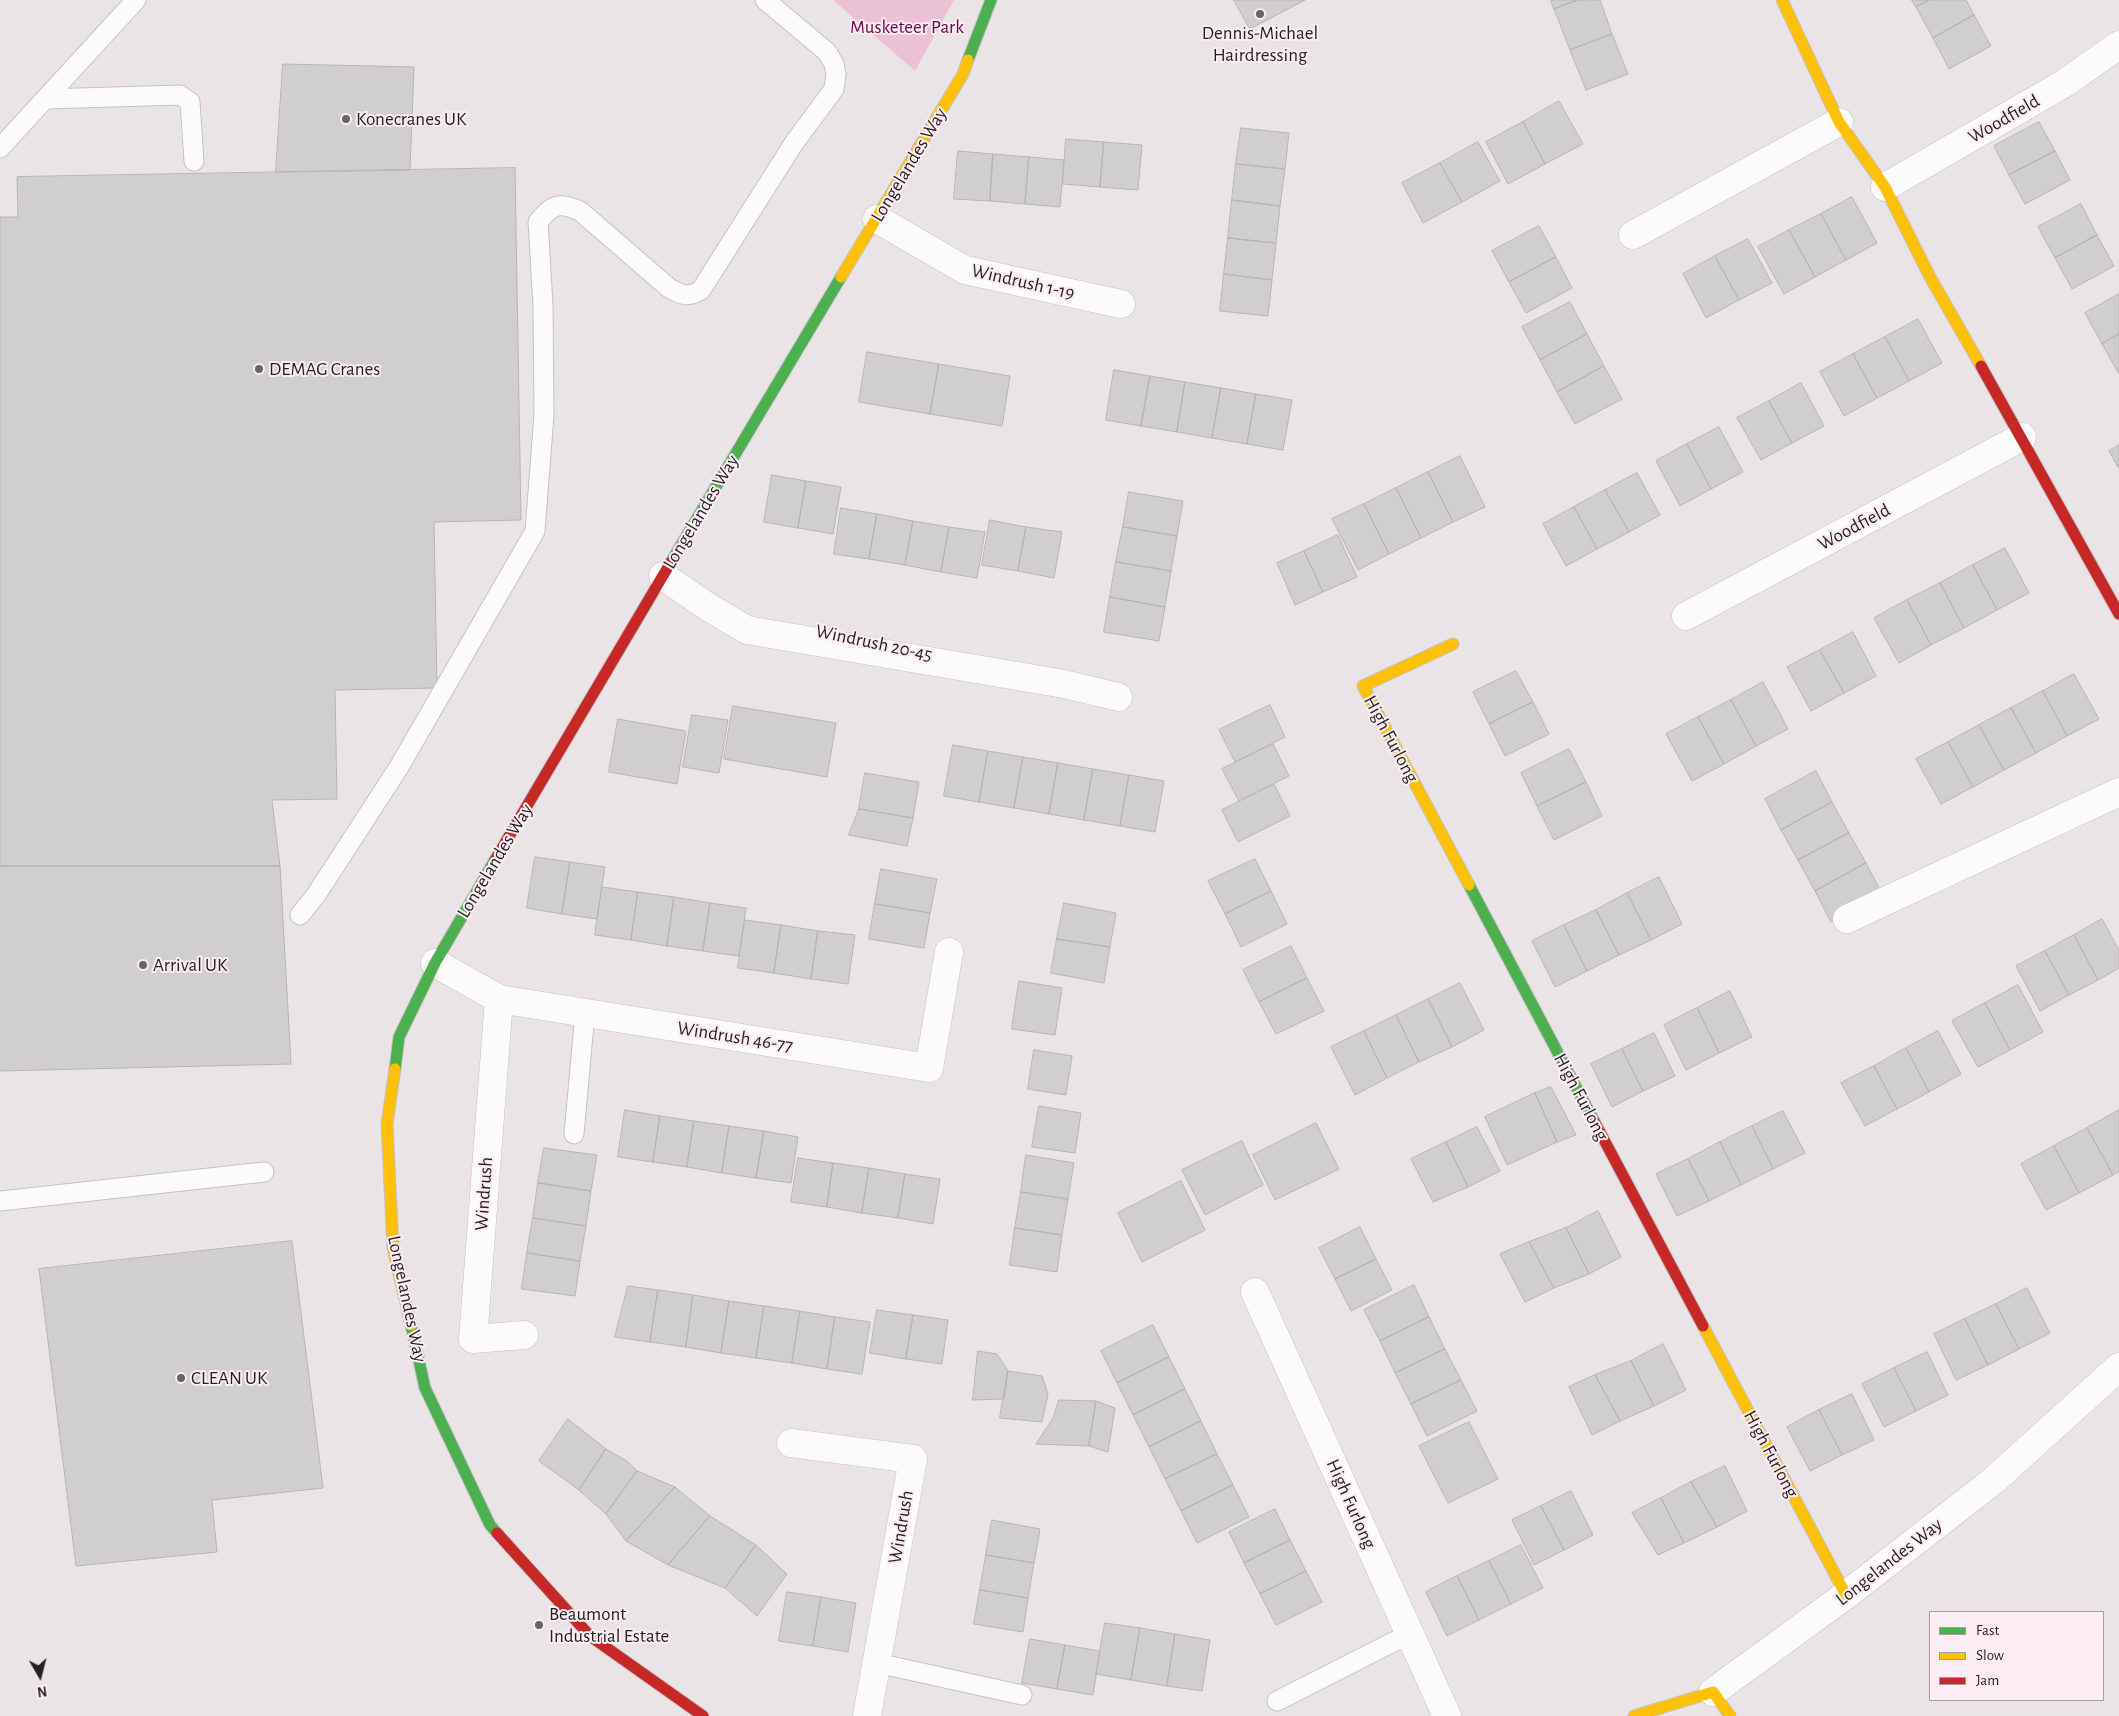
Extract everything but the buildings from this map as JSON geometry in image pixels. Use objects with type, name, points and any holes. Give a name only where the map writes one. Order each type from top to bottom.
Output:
[{"type":"street","name":"Longelandes Way","points":[[703,1716],[590,1636],[490,1525],[425,1388],[393,1248],[387,1124],[399,1037],[435,963],[665,572],[963,74],[991,0]]},
{"type":"street","points":[[1782,0],[1839,122],[1885,187],[1930,278],[2022,437],[2119,614]]},
{"type":"street","name":"Woodfield","points":[[1885,187],[2065,83],[2119,45]]},
{"type":"street","points":[[1633,235],[1839,122]]},
{"type":"street","name":"Windrush 1-19","points":[[877,219],[965,270],[1121,304]]},
{"type":"street","name":"Woodfield","points":[[1686,616],[2022,437]]},
{"type":"street","name":"Windrush 20-45","points":[[665,572],[739,613],[1064,684],[1118,698]]},
{"type":"street","name":"High Furlong","points":[[1453,644],[1363,686],[1846,1595]]},
{"type":"street","points":[[1064,684],[1089,674]]},
{"type":"street","points":[[1847,919],[2119,792]]},
{"type":"street","name":"Windrush 46-77","points":[[435,963],[499,999],[928,1068],[949,952]]},
{"type":"street","name":"Windrush","points":[[499,999],[473,1339],[524,1335]]},
{"type":"street","name":"High Furlong","points":[[1255,1292],[1447,1716]]},
{"type":"street","name":"Longelandes Way","points":[[1634,1716],[1714,1692],[1846,1595],[1993,1481],[2119,1367]]},
{"type":"street","name":"Windrush","points":[[791,1442],[913,1459],[867,1716]]},
{"type":"street","points":[[1714,1692],[1730,1716]]},
{"type":"lane","points":[[0,148],[136,0]]},
{"type":"lane","points":[[300,914],[316,895],[399,767],[535,531],[544,415],[543,305],[538,222],[549,209],[563,204],[580,211],[669,288],[681,294],[692,296],[701,290],[794,143],[834,89],[836,74],[834,64],[827,52],[765,0]]},
{"type":"lane","points":[[46,99],[180,95],[190,102],[194,161]]},
{"type":"lane","points":[[574,1134],[585,1013]]},
{"type":"lane","points":[[0,1201],[264,1172]]},
{"type":"lane","points":[[1277,1701],[1409,1634]]},
{"type":"lane","points":[[877,1663],[1022,1695]]},
{"type":"green space","name":"Musketeer Park","points":[[833,0],[954,0],[915,71]]},
{"type":"traffic: fast","points":[[968,60],[991,0]]},
{"type":"traffic: fast","points":[[671,562],[841,277]]},
{"type":"traffic: fast","points":[[395,1069],[399,1037],[435,963],[495,860]]},
{"type":"traffic: fast","points":[[1469,885],[1594,1121]]},
{"type":"traffic: fast","points":[[411,1325],[425,1388],[490,1525],[497,1533]]},
{"type":"traffic: slow","points":[[1782,0],[1839,122],[1885,187],[1930,277],[1981,366]]},
{"type":"traffic: slow","points":[[841,277],[963,74],[968,60]]},
{"type":"traffic: slow","points":[[1453,644],[1363,686],[1469,885]]},
{"type":"traffic: slow","points":[[395,1069],[387,1124],[393,1248],[411,1325]]},
{"type":"traffic: slow","points":[[1703,1326],[1846,1595]]},
{"type":"traffic: slow","points":[[1634,1716],[1713,1692],[1730,1716]]},
{"type":"traffic: jam","points":[[1981,366],[2119,614]]},
{"type":"traffic: jam","points":[[495,860],[671,562]]},
{"type":"traffic: jam","points":[[1594,1121],[1703,1326]]},
{"type":"traffic: jam","points":[[497,1533],[590,1636],[703,1716]]},
{"type":"place","name":"Dennis-Michael Hairdressing","points":[[1260,14]]},
{"type":"place","name":"Konecranes UK","points":[[346,119]]},
{"type":"place","name":"DEMAG Cranes","points":[[259,369]]},
{"type":"place","name":"Arrival UK","points":[[143,965]]},
{"type":"place","name":"CLEAN UK","points":[[181,1378]]},
{"type":"place","name":"Beaumont Industrial Estate","points":[[539,1625]]}]
